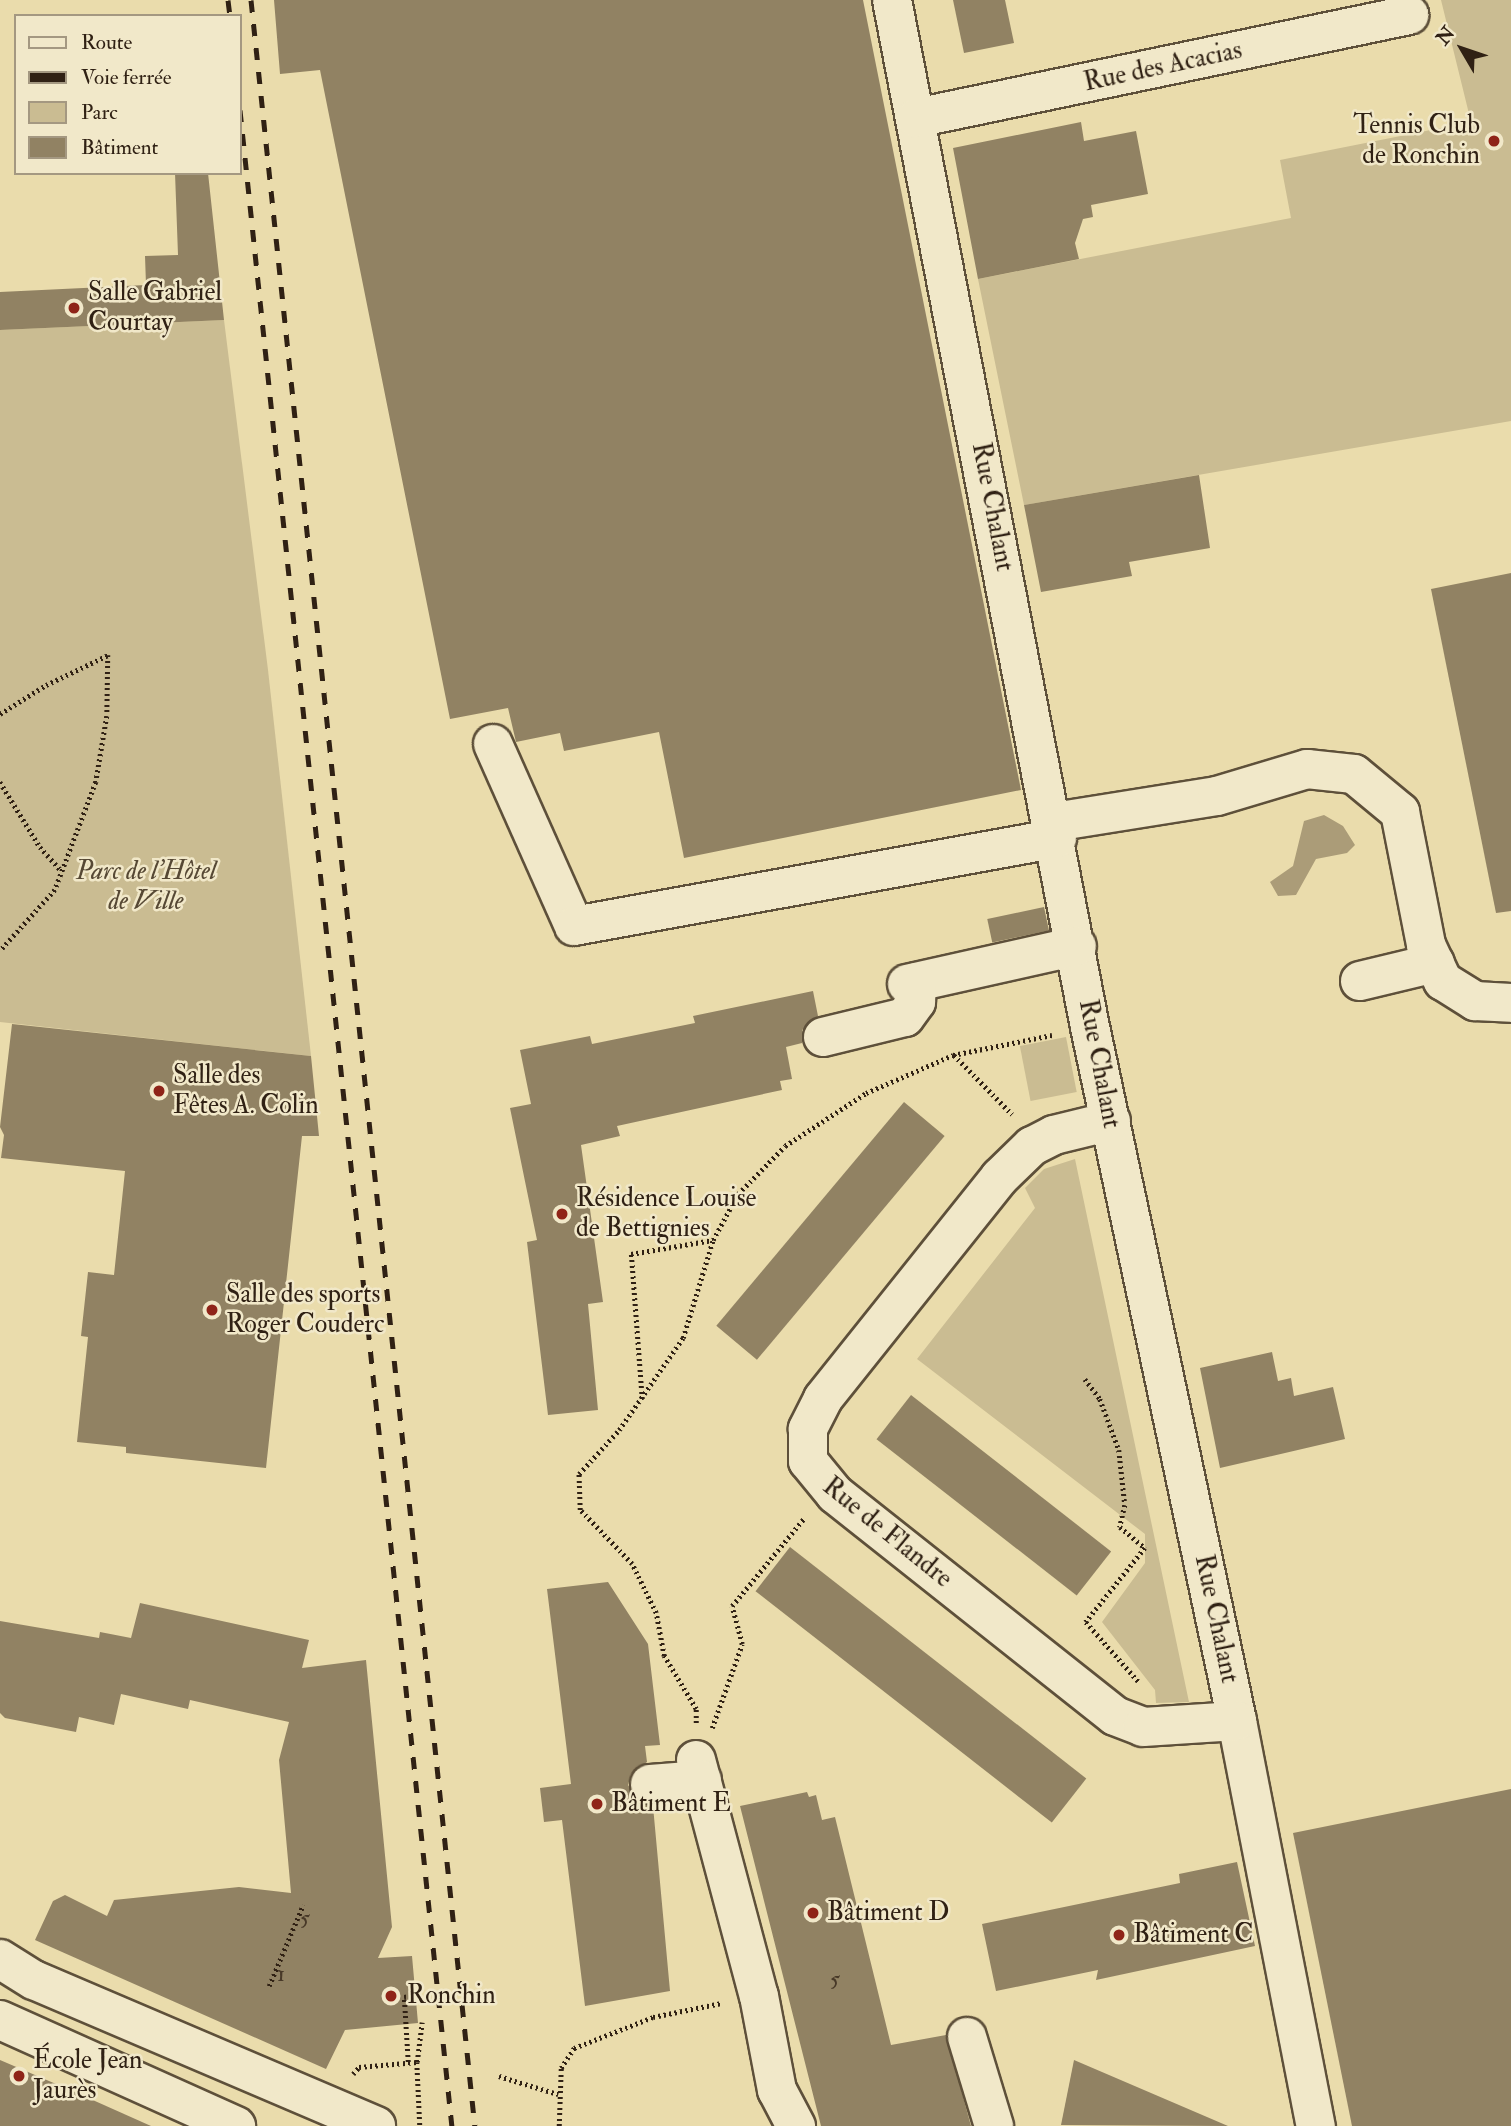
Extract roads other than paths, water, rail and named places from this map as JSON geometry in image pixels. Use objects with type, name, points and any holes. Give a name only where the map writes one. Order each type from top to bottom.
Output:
[{"type":"street","name":"Rue Chalant","points":[[892,0],[1056,830],[1090,1027],[1237,1721],[1316,2126]]},
{"type":"street","name":"Rue des Acacias","points":[[916,118],[1409,15]]},
{"type":"street","points":[[493,744],[574,926],[1217,796],[1307,769],[1354,774],[1400,812],[1426,945],[1443,981],[1475,1001],[1511,1003]]},
{"type":"street","points":[[823,1037],[905,1017],[916,1002],[912,983],[1077,946]]},
{"type":"street","points":[[1360,981],[1434,963]]},
{"type":"street","name":"Rue de Flandre","points":[[1111,1121],[1078,1126],[1039,1142],[1000,1177],[823,1399],[808,1429],[808,1461],[814,1473],[1115,1716],[1143,1727],[1237,1721]]},
{"type":"street","points":[[650,1784],[699,1770],[759,1996],[776,2090],[796,2126]]},
{"type":"street","points":[[0,1959],[34,1980],[376,2126]]},
{"type":"street","points":[[0,2020],[236,2126]]},
{"type":"street","points":[[967,2037],[994,2126]]},
{"type":"railway","points":[[228,0],[230,14]]},
{"type":"railway","points":[[251,0],[475,2126]]},
{"type":"railway","points":[[242,129],[452,2126]]},
{"type":"place","name":"Tennis Club de Ronchin","points":[[1494,141]]},
{"type":"place","name":"Salle Gabriel Courtay","points":[[74,308]]},
{"type":"place","name":"Salle des Fêtes A. Colin","points":[[159,1091]]},
{"type":"place","name":"Résidence Louise de Bettignies","points":[[562,1214]]},
{"type":"place","name":"Salle des sports Roger Couderc","points":[[212,1310]]},
{"type":"place","name":"Bâtiment E","points":[[597,1804]]},
{"type":"place","name":"Bâtiment D","points":[[813,1913]]},
{"type":"place","name":"Bâtiment C","points":[[1119,1935]]},
{"type":"place","name":"Ronchin","points":[[391,1996]]},
{"type":"place","name":"École Jean Jaurès","points":[[19,2076]]},
{"type":"park label","name":"Parc de l’Hôtel de Ville","points":[[146,886]]}]
